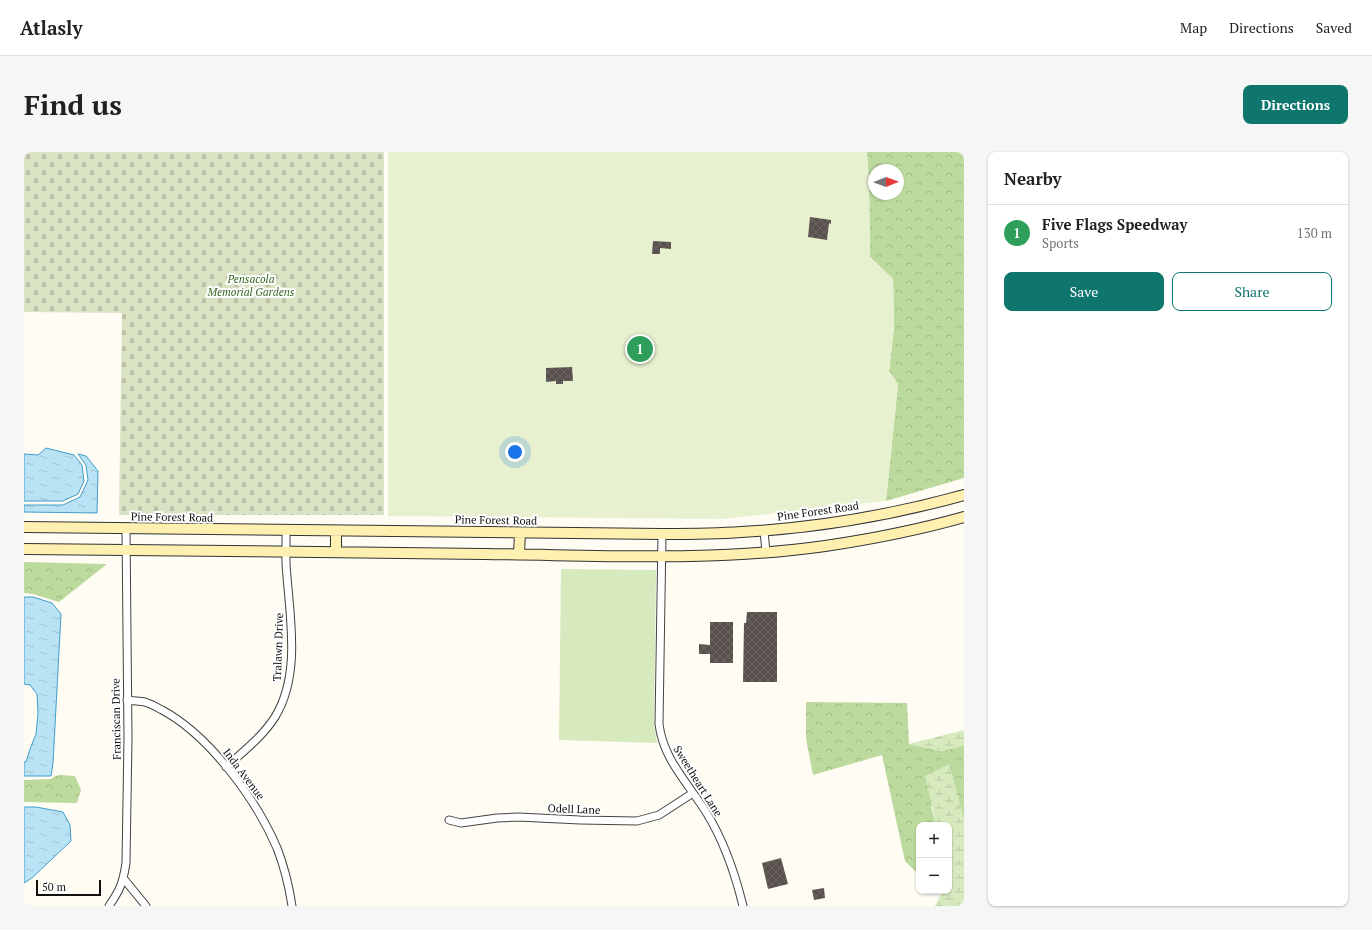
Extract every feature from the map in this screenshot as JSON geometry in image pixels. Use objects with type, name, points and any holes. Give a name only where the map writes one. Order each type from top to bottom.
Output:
[{"type":"main road","name":"Pine Forest Road","points":[[24,527],[710,534],[764,530],[884,514],[933,503],[964,494]]},
{"type":"main road","points":[[24,548],[662,556],[766,552],[823,546],[898,533],[964,517]]},
{"type":"main road","points":[[336,531],[336,552]]},
{"type":"main road","points":[[519,554],[520,533]]},
{"type":"street","name":"Franciscan Drive","points":[[109,906],[119,891],[124,879],[128,834],[126,528]]},
{"type":"street","name":"Tralawn Drive","points":[[226,767],[260,736],[274,718],[282,704],[287,689],[290,671],[292,637],[286,530]]},
{"type":"street","points":[[764,530],[766,552]]},
{"type":"street","name":"Sweetheart Lane","points":[[662,534],[660,731],[667,754],[706,812],[723,844],[734,875],[742,906]]},
{"type":"street","name":"Inda Avenue","points":[[127,700],[150,704],[180,720],[202,739],[226,767],[249,798],[270,834],[284,869],[290,891],[292,906]]},
{"type":"street","name":"Odell Lane","points":[[449,820],[461,823],[497,818],[518,817],[637,821],[660,815],[692,793]]},
{"type":"street","points":[[124,879],[146,906]]},
{"type":"green space","name":"Pensacola Memorial Gardens","points":[[24,152],[384,152],[384,515],[119,515],[122,313],[24,312]]},
{"type":"green space","points":[[388,152],[867,152],[870,257],[893,279],[894,327],[889,371],[898,384],[886,501],[722,519],[388,516]]},
{"type":"green space","points":[[867,152],[964,152],[964,478],[886,501],[898,384],[889,371],[894,327],[893,279],[870,257],[869,200],[904,200],[904,164],[868,164],[868,168]]},
{"type":"green space","points":[[24,562],[107,564],[59,602],[33,594],[24,593]]},
{"type":"green space","points":[[561,569],[656,570],[654,724],[657,743],[559,740]]},
{"type":"green space","points":[[806,702],[907,703],[909,744],[942,751],[964,745],[964,820],[949,765],[931,807],[935,822],[916,822],[916,872],[905,861],[882,755],[813,775],[806,739]]},
{"type":"green space","points":[[964,730],[964,745],[942,751],[909,744]]},
{"type":"green space","points":[[949,764],[964,820],[964,906],[935,906],[941,894],[952,894],[952,822],[935,822],[925,776]]},
{"type":"green space","points":[[55,776],[75,776],[81,790],[77,803],[24,802],[24,780],[51,779]]},
{"type":"water","points":[[46,448],[74,455],[82,465],[84,481],[78,494],[63,501],[24,501],[24,454],[38,455]]},
{"type":"water","points":[[78,454],[86,456],[98,471],[97,513],[24,512],[24,505],[63,505],[80,497],[88,480],[86,465]]},
{"type":"water","points":[[24,597],[33,597],[52,603],[61,614],[51,776],[24,776],[24,762],[26,762],[36,734],[38,713],[37,694],[30,685],[24,684]]},
{"type":"water","points":[[24,807],[36,807],[63,812],[70,825],[71,841],[32,878],[24,883]]},
{"type":"building","points":[[810,217],[831,220],[831,224],[829,223],[827,240],[808,237]]},
{"type":"building","points":[[653,241],[671,242],[671,249],[660,248],[660,254],[652,254]]},
{"type":"building","points":[[572,367],[573,381],[563,381],[563,384],[556,384],[556,381],[546,382],[546,368]]},
{"type":"building","points":[[747,612],[777,612],[777,682],[743,682],[744,623],[746,623]]},
{"type":"building","points":[[710,622],[733,622],[733,663],[710,663],[710,654],[699,654],[699,644],[710,645]]},
{"type":"building","points":[[781,858],[788,884],[768,889],[762,863]]},
{"type":"building","points":[[824,888],[825,898],[814,900],[812,890]]},
{"type":"place","name":"Five Flags Speedway","points":[[640,349]]}]
